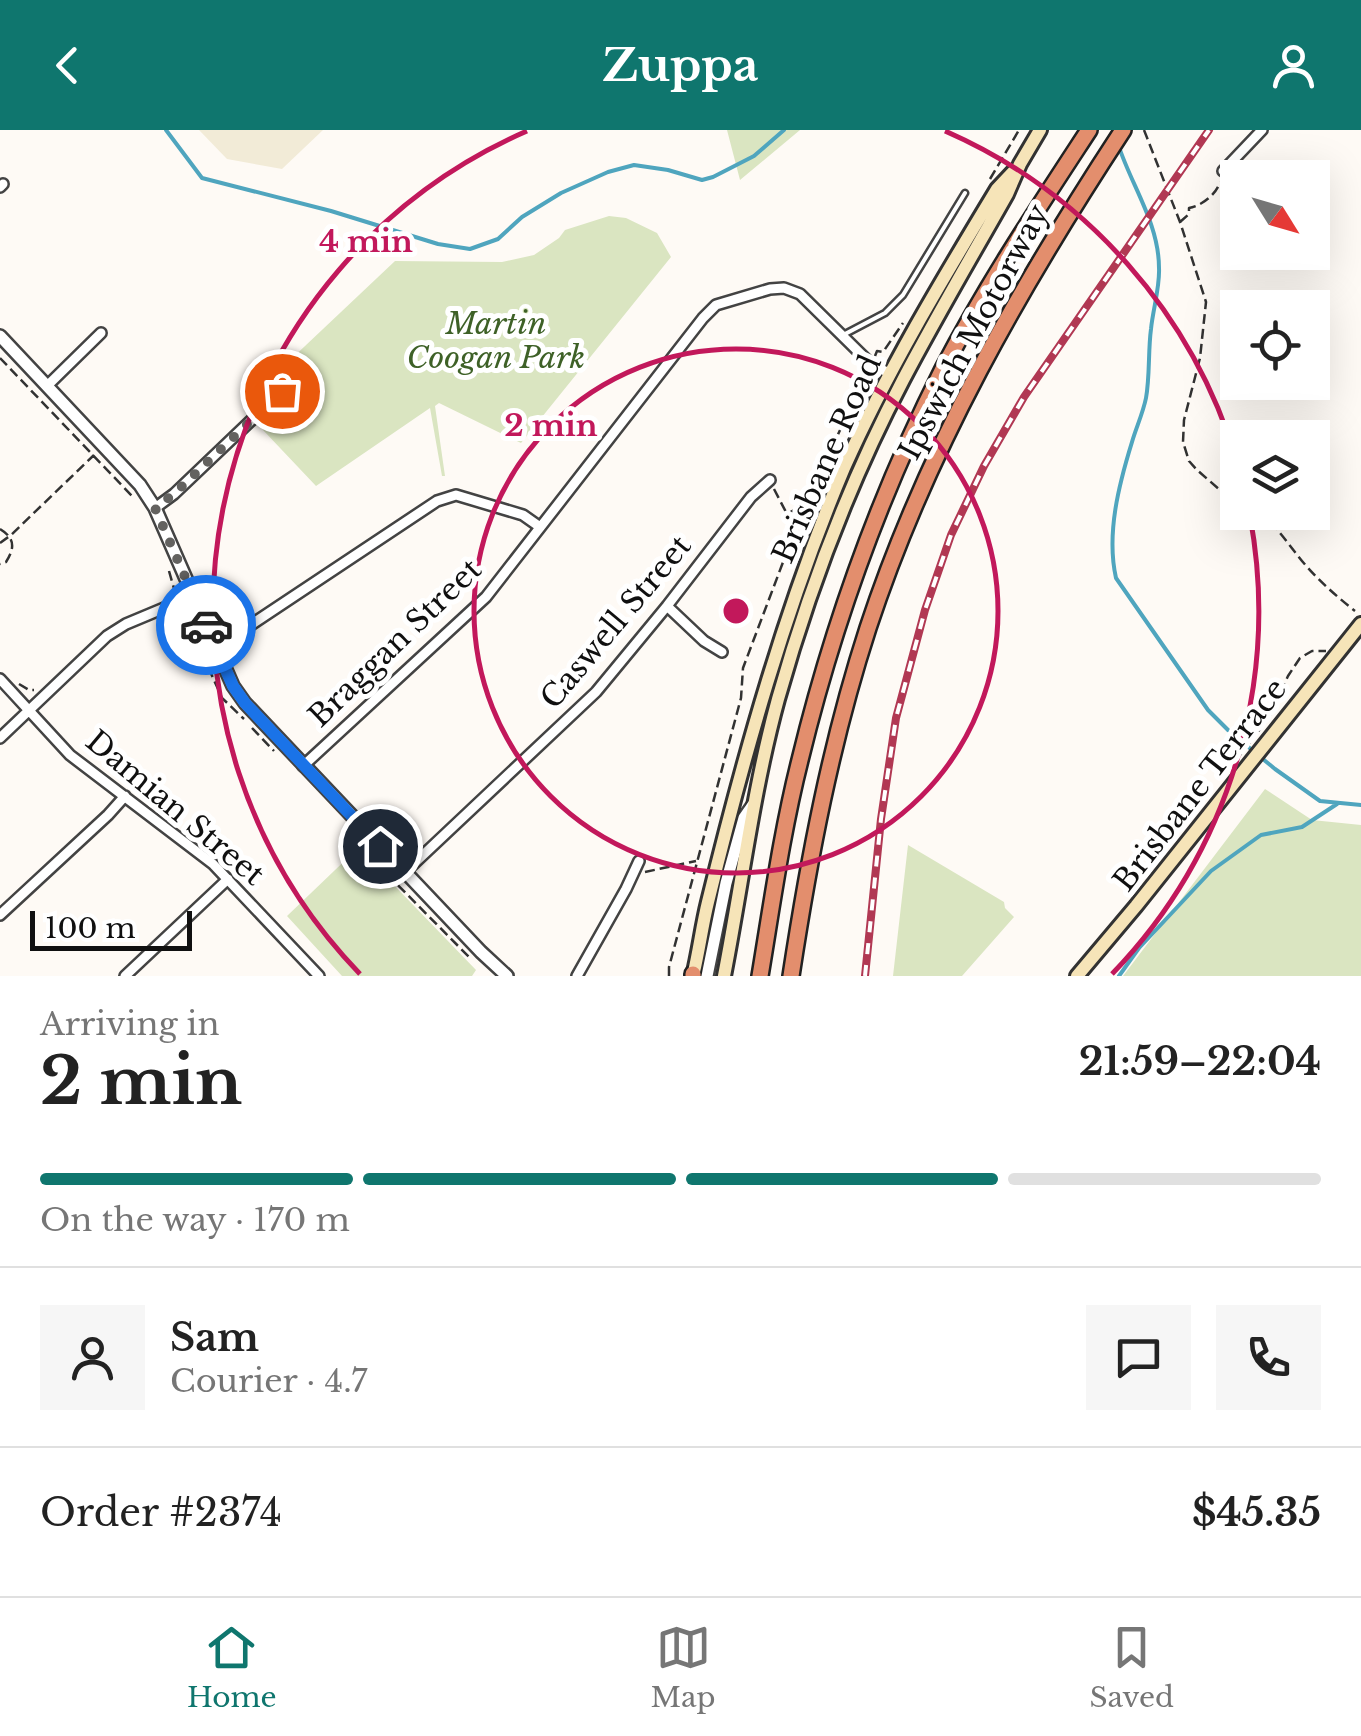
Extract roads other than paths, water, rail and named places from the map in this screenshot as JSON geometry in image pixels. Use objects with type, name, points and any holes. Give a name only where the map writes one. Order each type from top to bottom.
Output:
[{"type":"highway","name":"Ipswich Motorway","points":[[760,976],[799,763],[840,617],[866,542],[952,352],[996,274],[1089,130]]},
{"type":"highway","name":"Ipswich Motorway","points":[[791,976],[823,793],[853,678],[890,566],[930,468],[978,368],[1027,281],[1123,130]]},
{"type":"main road","name":"Brisbane Road","points":[[697,976],[710,897],[784,628],[832,499],[896,377],[1008,194],[1040,130]]},
{"type":"main road","name":"Brisbane Road","points":[[724,976],[753,805],[778,701],[816,581],[896,377]]},
{"type":"main road","name":"Brisbane Terrace","points":[[1077,976],[1236,781],[1273,723],[1361,624]]},
{"type":"street","points":[[1234,160],[1262,130]]},
{"type":"street","name":"Braggan Street","points":[[303,766],[486,597],[716,305],[770,288],[800,294],[871,364],[896,377]]},
{"type":"street","points":[[48,385],[101,333]]},
{"type":"street","points":[[0,336],[140,485],[155,508],[233,686],[245,703],[507,976]]},
{"type":"street","points":[[155,508],[282,391]]},
{"type":"street","name":"Caswell Street","points":[[405,872],[596,692],[751,497],[770,480]]},
{"type":"street","points":[[216,648],[437,501],[456,496],[523,515],[540,527]]},
{"type":"street","points":[[0,738],[107,636],[193,596]]},
{"type":"street","points":[[667,606],[704,642],[722,652]]},
{"type":"street","name":"Damian Street","points":[[0,678],[70,755],[213,864],[318,976]]},
{"type":"street","points":[[0,915],[125,796]]},
{"type":"street","points":[[697,976],[744,818],[753,805]]},
{"type":"street","points":[[577,976],[639,861]]},
{"type":"street","points":[[125,976],[228,879]]},
{"type":"lane","points":[[842,335],[886,313],[903,295],[965,193]]},
{"type":"waterway","points":[[166,130],[202,178],[438,244],[470,249],[498,239],[522,217],[561,193],[608,172],[634,165],[702,180],[754,156],[784,130]]},
{"type":"waterway","points":[[1118,144],[1154,235],[1159,275],[1146,398],[1115,509],[1112,544],[1116,578],[1208,710],[1229,731],[1320,801],[1361,805]]},
{"type":"waterway","points":[[1119,976],[1139,948],[1211,871],[1261,835],[1302,827],[1337,804]]},
{"type":"railway","points":[[865,976],[896,718],[925,610],[951,535],[984,466],[1024,397],[1209,130]]},
{"type":"park label","name":"Martin Coogan Park","points":[[496,341]]}]
